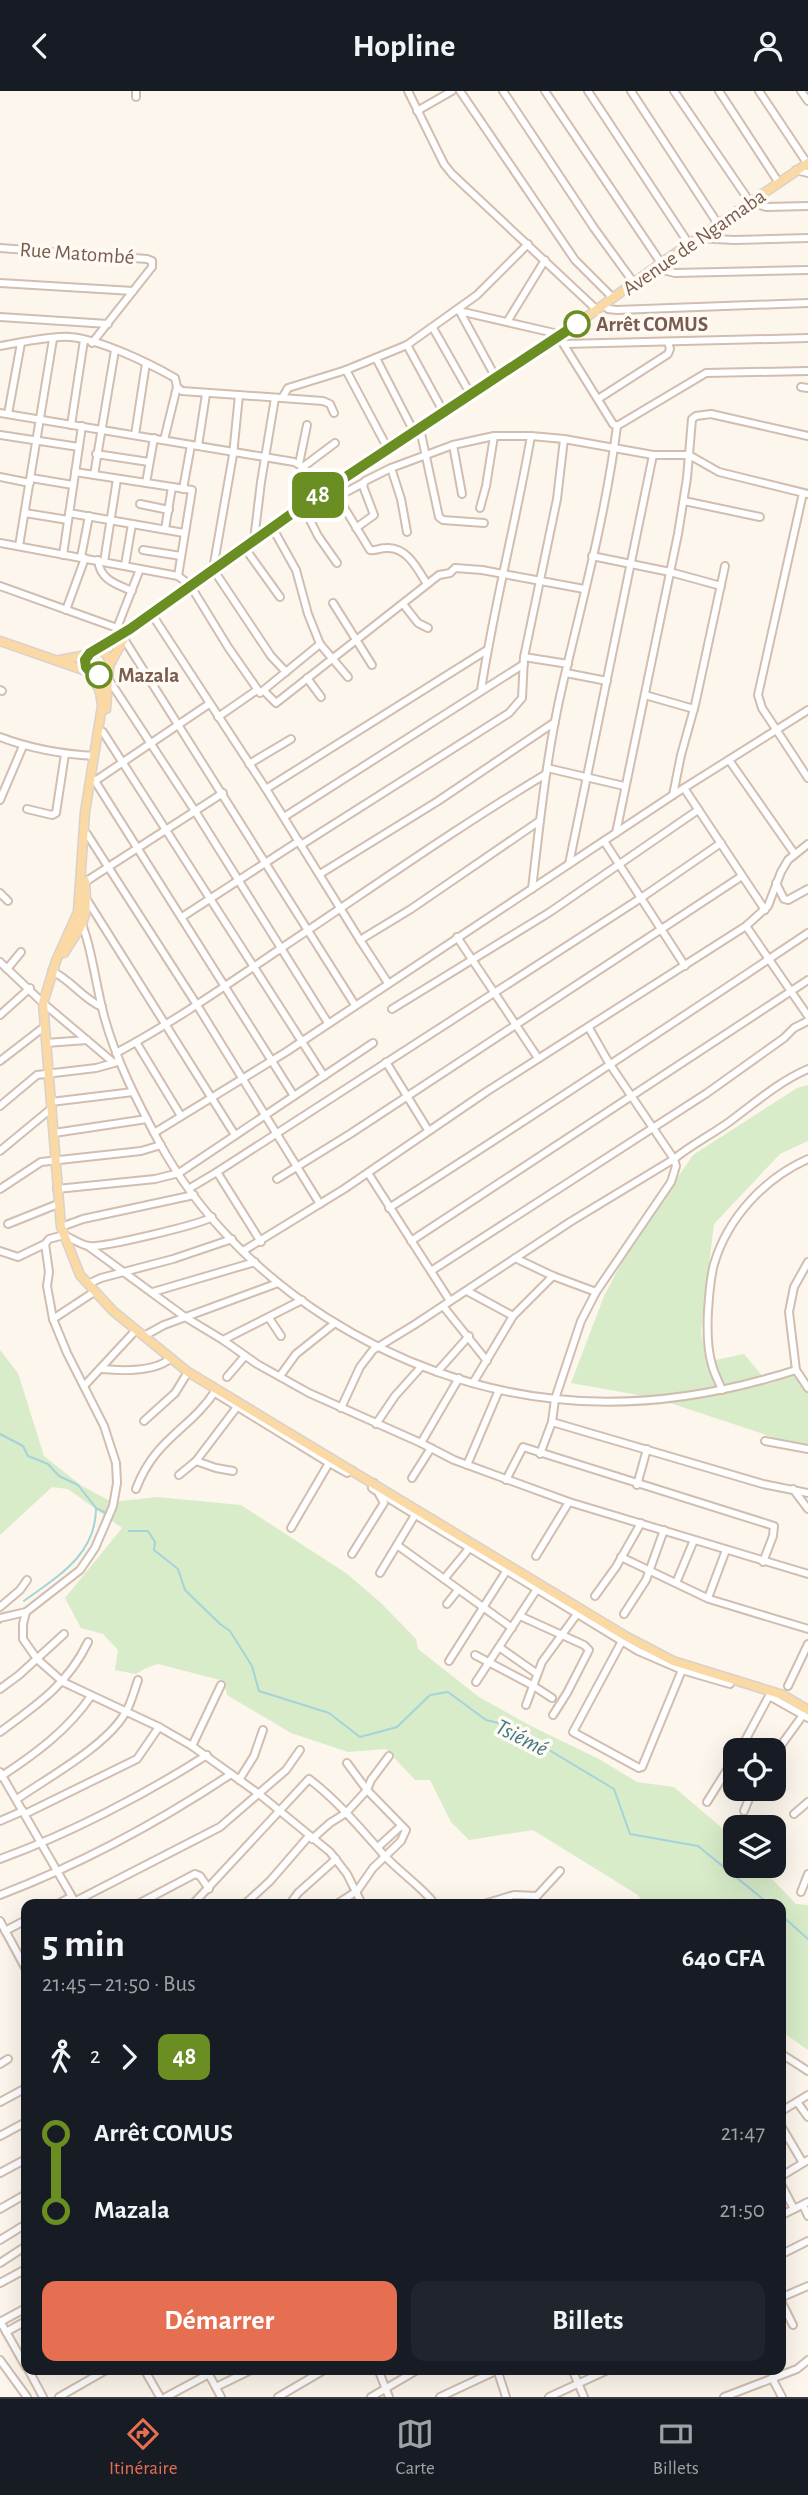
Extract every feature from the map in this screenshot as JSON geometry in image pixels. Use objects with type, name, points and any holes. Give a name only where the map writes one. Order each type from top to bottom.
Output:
[{"type":"main road","name":"Avenue de Ngamaba","points":[[90,653],[130,629],[320,493],[496,378],[562,339],[614,297],[808,163]]},
{"type":"main road","name":"Avenue de Ngamaba","points":[[109,665],[120,634]]},
{"type":"main road","points":[[0,641],[90,672],[102,674],[109,665]]},
{"type":"main road","points":[[50,659],[68,660],[103,652],[108,657],[109,665],[103,732],[87,834],[87,900],[53,971],[43,1003],[62,1231],[73,1261],[88,1284],[136,1330],[216,1391],[352,1470],[376,1488],[579,1611],[673,1661],[783,1695],[806,1714]]},
{"type":"main road","points":[[53,971],[83,926],[81,914],[85,812],[102,706],[100,692],[85,665],[90,653]]},
{"type":"street","points":[[408,91],[444,164],[545,260],[601,308],[617,310],[808,303]]},
{"type":"street","points":[[417,111],[452,91]]},
{"type":"street","points":[[460,91],[575,260],[614,297]]},
{"type":"street","points":[[503,91],[634,283]]},
{"type":"street","points":[[545,91],[658,266],[675,273],[808,270]]},
{"type":"street","points":[[587,91],[689,244]]},
{"type":"street","points":[[631,91],[718,224]]},
{"type":"street","points":[[674,91],[750,202],[766,207],[808,206]]},
{"type":"street","points":[[719,91],[779,183]]},
{"type":"street","points":[[759,91],[808,163]]},
{"type":"street","points":[[801,91],[808,101]]},
{"type":"street","points":[[796,170],[808,173]]},
{"type":"street","points":[[698,238],[808,238]]},
{"type":"street","points":[[254,540],[261,482],[279,398],[284,392],[288,388],[346,370],[407,345],[459,311],[528,244]]},
{"type":"street","name":"Rue Matombé","points":[[0,247],[147,259],[153,263],[152,267],[133,291]]},
{"type":"street","points":[[507,322],[545,260]]},
{"type":"street","points":[[0,283],[133,291]]},
{"type":"street","points":[[92,343],[133,291]]},
{"type":"street","points":[[459,311],[562,339],[668,342],[808,338]]},
{"type":"street","points":[[459,311],[496,378]]},
{"type":"street","points":[[0,317],[108,324]]},
{"type":"street","points":[[433,328],[471,395]]},
{"type":"street","points":[[0,346],[69,336],[116,350],[175,378],[177,387],[164,440]]},
{"type":"street","points":[[19,546],[53,339]]},
{"type":"street","points":[[532,889],[538,822],[555,722],[592,556],[617,426],[562,339]]},
{"type":"street","points":[[71,425],[84,340]]},
{"type":"street","points":[[598,399],[668,354],[668,342]]},
{"type":"street","points":[[8,414],[21,343]]},
{"type":"street","points":[[407,345],[444,412]]},
{"type":"street","points":[[94,475],[116,350]]},
{"type":"street","points":[[376,358],[417,431],[441,519],[484,523]]},
{"type":"street","points":[[135,435],[146,363]]},
{"type":"street","points":[[346,370],[388,449]]},
{"type":"street","points":[[617,426],[706,373],[808,371]]},
{"type":"street","points":[[177,387],[182,391],[206,394],[328,402],[334,413]]},
{"type":"street","points":[[183,489],[206,394]]},
{"type":"street","points":[[239,395],[233,455],[213,569],[271,656],[286,672]]},
{"type":"street","points":[[0,412],[301,465],[320,493]]},
{"type":"street","points":[[616,833],[684,501],[692,419],[703,414],[808,436]]},
{"type":"street","points":[[301,465],[307,425]]},
{"type":"street","points":[[63,555],[82,426]]},
{"type":"street","points":[[0,435],[79,447]]},
{"type":"street","points":[[480,508],[494,436]]},
{"type":"street","points":[[311,500],[320,506],[391,468],[425,454],[494,436],[564,439],[653,455],[689,455],[719,472],[806,493],[758,695],[762,708],[808,778]]},
{"type":"street","points":[[481,691],[486,650],[531,436]]},
{"type":"street","points":[[146,483],[154,438]]},
{"type":"street","points":[[182,917],[266,862],[509,713],[522,698],[524,661],[557,499],[564,439]]},
{"type":"street","points":[[301,465],[335,443]]},
{"type":"street","points":[[453,445],[462,494]]},
{"type":"street","points":[[96,454],[149,462]]},
{"type":"street","points":[[569,865],[653,455]]},
{"type":"street","points":[[366,463],[380,474]]},
{"type":"street","points":[[391,468],[401,499],[407,532]]},
{"type":"street","points":[[75,472],[192,490],[178,576]]},
{"type":"street","points":[[0,477],[73,485]]},
{"type":"street","points":[[117,479],[100,570],[105,577],[132,591]]},
{"type":"street","points":[[356,528],[374,515],[363,483]]},
{"type":"street","points":[[331,486],[370,550],[394,548],[405,554],[427,584]]},
{"type":"street","points":[[165,530],[172,488]]},
{"type":"street","points":[[684,501],[760,517]]},
{"type":"street","points":[[140,504],[169,510]]},
{"type":"street","points":[[303,506],[318,536],[337,563]]},
{"type":"street","points":[[25,513],[89,516],[184,533]]},
{"type":"street","points":[[66,610],[83,558],[89,516]]},
{"type":"street","points":[[125,565],[132,524]]},
{"type":"street","points":[[272,527],[296,570],[308,614],[320,644],[348,677]]},
{"type":"street","points":[[0,543],[178,576],[190,585],[261,691],[275,703],[439,575],[450,573],[459,567],[584,589]]},
{"type":"street","points":[[244,547],[280,597]]},
{"type":"street","points":[[143,549],[181,556]]},
{"type":"street","points":[[592,556],[721,586]]},
{"type":"street","points":[[673,795],[725,566]]},
{"type":"street","points":[[120,634],[140,569]]},
{"type":"street","points":[[0,586],[66,610],[120,634],[355,1005]]},
{"type":"street","points":[[332,603],[372,665]]},
{"type":"street","points":[[403,604],[418,622],[429,628]]},
{"type":"street","points":[[151,613],[388,983]]},
{"type":"street","points":[[218,717],[261,691],[320,644]]},
{"type":"street","points":[[266,789],[486,650]]},
{"type":"street","points":[[284,817],[524,661],[568,664]]},
{"type":"street","points":[[566,673],[607,681]]},
{"type":"street","points":[[307,678],[321,697]]},
{"type":"street","points":[[109,680],[328,1023]]},
{"type":"street","points":[[645,695],[694,709]]},
{"type":"street","points":[[209,704],[94,780],[294,1096]]},
{"type":"street","points":[[154,1133],[273,1061],[673,795],[808,710]]},
{"type":"street","points":[[320,874],[416,815],[555,722]]},
{"type":"street","points":[[103,732],[324,1076]]},
{"type":"street","points":[[0,737],[23,746],[94,756]]},
{"type":"street","points":[[249,764],[291,739]]},
{"type":"street","points":[[0,800],[23,746]]},
{"type":"street","points":[[27,810],[52,815],[56,813],[65,754]]},
{"type":"street","points":[[729,759],[794,853]]},
{"type":"street","points":[[116,1053],[197,1005],[547,771],[587,776],[624,786]]},
{"type":"street","points":[[684,788],[765,910]]},
{"type":"street","points":[[85,882],[223,793]]},
{"type":"street","points":[[392,1009],[472,960],[698,810]]},
{"type":"street","points":[[360,940],[411,909],[538,822]]},
{"type":"street","points":[[87,834],[320,1204]]},
{"type":"street","points":[[604,841],[685,966]]},
{"type":"street","points":[[0,1251],[18,1257],[45,1244],[83,1219],[192,1191],[276,1133],[721,843]]},
{"type":"street","points":[[243,1251],[368,1173],[428,1130],[746,926],[765,910],[784,866],[794,853],[808,843]]},
{"type":"street","points":[[277,1179],[742,876]]},
{"type":"street","points":[[776,883],[784,899],[788,900],[808,889]]},
{"type":"street","points":[[0,893],[8,901]]},
{"type":"street","points":[[87,900],[235,1135]]},
{"type":"street","points":[[81,914],[117,1062],[160,1145],[212,1217],[243,1251],[278,1283],[335,1323],[421,1367],[473,1383],[555,1399],[647,1401],[722,1390],[796,1370]]},
{"type":"street","points":[[83,926],[89,947]]},
{"type":"street","points":[[431,1271],[707,1093],[808,1018],[746,926]]},
{"type":"street","points":[[389,1208],[808,933]]},
{"type":"street","points":[[457,937],[538,1059]]},
{"type":"street","points":[[21,952],[3,966],[30,988],[43,1003],[117,1062]]},
{"type":"street","points":[[53,971],[90,1001],[102,1007]]},
{"type":"street","points":[[411,1241],[808,980]]},
{"type":"street","points":[[0,1015],[30,988]]},
{"type":"street","points":[[0,1061],[44,1027]]},
{"type":"street","points":[[540,1454],[581,1321],[597,1291],[671,1182],[676,1166],[589,1028]]},
{"type":"street","points":[[46,1042],[87,1040]]},
{"type":"street","points":[[136,1042],[181,1117]]},
{"type":"street","points":[[57,1189],[155,1179],[179,1173],[373,1043]]},
{"type":"street","points":[[0,1105],[37,1075],[96,1068],[117,1062]]},
{"type":"street","points":[[386,1062],[428,1130]]},
{"type":"street","points":[[341,1408],[360,1367],[373,1350],[674,1159],[685,1149],[730,1122],[765,1094],[806,1071]]},
{"type":"street","points":[[0,1151],[51,1105],[133,1092]]},
{"type":"street","points":[[54,1133],[147,1119]]},
{"type":"street","points":[[0,1189],[41,1162],[141,1150],[160,1145]]},
{"type":"street","points":[[722,1390],[711,1364],[707,1327],[715,1263],[738,1217],[753,1199],[770,1180],[787,1168],[808,1159]]},
{"type":"street","points":[[216,1173],[261,1242]]},
{"type":"street","points":[[368,1173],[431,1271],[446,1304],[487,1361]]},
{"type":"street","points":[[8,1224],[58,1204]]},
{"type":"street","points":[[88,1246],[184,1227],[212,1217]]},
{"type":"street","points":[[62,1231],[88,1246],[185,1318],[245,1356],[341,1408],[506,1480],[569,1502],[808,1574]]},
{"type":"street","points":[[88,1284],[232,1239]]},
{"type":"street","points":[[0,1618],[26,1612],[80,1570],[105,1529],[117,1482],[116,1463],[104,1426],[53,1319],[47,1286],[49,1272],[45,1244]]},
{"type":"street","points":[[515,1258],[553,1276],[597,1291]]},
{"type":"street","points":[[152,1292],[255,1262]]},
{"type":"street","points":[[808,1262],[794,1287],[789,1312],[796,1370],[808,1388]]},
{"type":"street","points":[[473,1383],[513,1316],[553,1276]]},
{"type":"street","points":[[144,1336],[278,1283]]},
{"type":"street","points":[[467,1291],[513,1316]]},
{"type":"street","points":[[53,1319],[94,1292]]},
{"type":"street","points":[[223,1340],[302,1300]]},
{"type":"street","points":[[269,1318],[281,1336]]},
{"type":"street","points":[[280,1376],[296,1355],[335,1323]]},
{"type":"street","points":[[84,1386],[136,1330]]},
{"type":"street","points":[[437,1372],[469,1336]]},
{"type":"street","points":[[227,1377],[245,1356]]},
{"type":"street","points":[[102,1369],[144,1368],[165,1364],[172,1359]]},
{"type":"street","points":[[376,1424],[395,1396],[421,1367]]},
{"type":"street","points":[[144,1421],[175,1392],[188,1372]]},
{"type":"street","points":[[421,1443],[460,1378]]},
{"type":"street","points":[[467,1465],[499,1389]]},
{"type":"street","points":[[136,1489],[142,1471],[158,1448],[193,1418],[216,1391],[237,1407],[329,1463],[347,1473],[352,1470]]},
{"type":"street","points":[[178,1475],[196,1461],[237,1407]]},
{"type":"street","points":[[552,1422],[763,1483],[808,1493]]},
{"type":"street","points":[[765,1441],[808,1449]]},
{"type":"street","points":[[412,1478],[431,1448]]},
{"type":"street","points":[[506,1480],[522,1448],[636,1485],[734,1512],[774,1526],[775,1531],[763,1562]]},
{"type":"street","points":[[636,1485],[647,1449]]},
{"type":"street","points":[[196,1461],[233,1471]]},
{"type":"street","points":[[291,1528],[315,1482],[329,1463]]},
{"type":"street","points":[[352,1554],[384,1503],[376,1488]]},
{"type":"street","points":[[793,1489],[808,1509]]},
{"type":"street","points":[[536,1556],[569,1502]]},
{"type":"street","points":[[380,1573],[417,1513]]},
{"type":"street","points":[[595,1596],[641,1524]]},
{"type":"street","points":[[624,1614],[646,1580],[664,1530]]},
{"type":"street","points":[[676,1583],[694,1539]]},
{"type":"street","points":[[397,1545],[512,1628]]},
{"type":"street","points":[[444,1579],[472,1546]]},
{"type":"street","points":[[708,1598],[726,1550]]},
{"type":"street","points":[[621,1557],[708,1598],[808,1629]]},
{"type":"street","points":[[449,1661],[509,1568]]},
{"type":"street","points":[[0,1607],[16,1595],[27,1580]]},
{"type":"street","points":[[476,1682],[539,1587]]},
{"type":"street","points":[[447,1604],[458,1590]]},
{"type":"street","points":[[526,1705],[536,1673],[579,1611],[622,1641],[653,1658],[730,1684]]},
{"type":"street","points":[[26,1612],[23,1639],[37,1659],[63,1682],[159,1727],[207,1755],[259,1794],[336,1859],[360,1899]]},
{"type":"street","points":[[520,1616],[587,1647],[589,1653],[553,1715]]},
{"type":"street","points":[[0,1689],[64,1634]]},
{"type":"street","points":[[0,1732],[63,1682],[78,1664],[88,1641]]},
{"type":"street","points":[[622,1641],[573,1732],[639,1768],[642,1767],[682,1670]]},
{"type":"street","points":[[788,1686],[808,1644]]},
{"type":"street","points":[[499,1647],[536,1673]]},
{"type":"street","points":[[475,1655],[552,1698]]},
{"type":"street","points":[[17,1799],[113,1729],[126,1712],[138,1679]]},
{"type":"street","points":[[192,1746],[221,1685]]},
{"type":"street","points":[[73,1899],[1,1775],[62,1731],[92,1696]]},
{"type":"street","points":[[746,1738],[769,1696],[806,1714],[786,1739]]},
{"type":"street","points":[[0,1821],[137,1759],[159,1727]]},
{"type":"street","points":[[239,1780],[254,1756],[263,1730]]},
{"type":"street","points":[[78,1899],[220,1827],[286,1770],[300,1750]]},
{"type":"street","points":[[0,1859],[41,1843],[172,1777],[207,1755]]},
{"type":"street","points":[[250,1899],[311,1838],[346,1813],[367,1790],[389,1756]]},
{"type":"street","points":[[345,1899],[357,1891],[406,1833],[367,1790],[347,1763]]},
{"type":"street","points":[[0,1895],[57,1871],[156,1822],[231,1774]]},
{"type":"street","points":[[707,1802],[723,1776]]},
{"type":"street","points":[[198,1899],[309,1779],[431,1899]]},
{"type":"street","points":[[744,1811],[748,1801]]},
{"type":"street","points":[[793,1814],[808,1802]]},
{"type":"street","points":[[378,1847],[401,1826]]},
{"type":"street","points":[[294,1899],[336,1859]]},
{"type":"street","points":[[501,1899],[514,1895],[537,1896],[560,1871]]},
{"type":"street","points":[[148,1899],[195,1874],[200,1876],[209,1889]]},
{"type":"street","points":[[801,1892],[808,1874]]},
{"type":"street","points":[[0,1921],[21,1961]]},
{"type":"street","points":[[5,1931],[21,1923]]},
{"type":"street","points":[[786,2057],[808,2071]]},
{"type":"street","points":[[0,2064],[8,2059]]},
{"type":"street","points":[[0,2102],[21,2091]]},
{"type":"street","points":[[786,2108],[808,2095]]},
{"type":"street","points":[[797,2102],[808,2117]]},
{"type":"street","points":[[0,2136],[21,2125]]},
{"type":"street","points":[[786,2133],[805,2162],[786,2175]]},
{"type":"street","points":[[0,2173],[21,2162]]},
{"type":"street","points":[[786,2192],[794,2209]]},
{"type":"street","points":[[0,2209],[21,2197]]},
{"type":"street","points":[[786,2213],[805,2203],[808,2216]]},
{"type":"street","points":[[0,2240],[21,2227]]},
{"type":"street","points":[[786,2252],[808,2241]]},
{"type":"street","points":[[0,2263],[21,2249]]},
{"type":"street","points":[[0,2283],[21,2272]]},
{"type":"street","points":[[786,2296],[808,2286]]},
{"type":"street","points":[[21,2310],[0,2321],[21,2358]]},
{"type":"street","points":[[786,2311],[793,2325]]},
{"type":"street","points":[[6,2332],[21,2324]]},
{"type":"street","points":[[0,2360],[27,2397]]},
{"type":"street","points":[[786,2373],[797,2369],[808,2360]]},
{"type":"street","points":[[31,2375],[43,2397]]},
{"type":"street","points":[[59,2397],[98,2375]]},
{"type":"street","points":[[148,2375],[163,2397],[202,2375]]},
{"type":"street","points":[[209,2375],[222,2397]]},
{"type":"street","points":[[216,2387],[241,2375]]},
{"type":"street","points":[[278,2397],[316,2375]]},
{"type":"street","points":[[381,2375],[389,2397]]},
{"type":"street","points":[[372,2397],[409,2375]]},
{"type":"street","points":[[440,2397],[487,2375]]},
{"type":"street","points":[[499,2375],[506,2397]]},
{"type":"street","points":[[575,2375],[584,2397]]},
{"type":"street","points":[[549,2397],[596,2375]]},
{"type":"street","points":[[724,2397],[743,2393],[780,2375]]},
{"type":"street","points":[[772,2378],[782,2397]]},
{"type":"green space","points":[[808,1085],[808,1141],[780,1154],[714,1224],[701,1331],[706,1362],[744,1354],[769,1384],[792,1375],[808,1385],[808,1449],[655,1398],[571,1383],[604,1296],[631,1245],[693,1155],[797,1088]]},
{"type":"green space","points":[[0,1350],[18,1373],[44,1456],[82,1486],[112,1502],[157,1497],[241,1505],[346,1573],[381,1603],[416,1639],[418,1649],[479,1697],[599,1759],[637,1782],[674,1787],[722,1828],[723,1878],[770,1878],[796,1904],[808,1905],[808,2050],[786,2035],[786,1899],[641,1899],[533,1830],[469,1840],[451,1822],[430,1780],[415,1780],[386,1749],[348,1752],[291,1733],[227,1695],[224,1681],[158,1664],[136,1674],[115,1670],[118,1650],[103,1634],[81,1628],[65,1598],[122,1528],[68,1489],[52,1487],[0,1535]]},
{"type":"waterway","name":"Tsiémé","points":[[0,1434],[23,1446],[28,1456],[48,1464],[59,1476],[78,1485],[96,1508],[106,1513]]},
{"type":"waterway","points":[[24,1601],[73,1563],[90,1539],[96,1508]]},
{"type":"waterway","name":"Tsiémé","points":[[129,1531],[148,1531],[155,1542],[154,1550],[178,1569],[185,1590],[230,1631],[252,1666],[259,1691],[329,1713],[360,1737],[397,1727],[430,1695],[448,1692],[486,1720],[507,1725],[519,1740],[534,1741],[614,1789],[630,1834],[698,1846],[763,1899]]},
{"type":"waterway","name":"Tsiémé","points":[[786,1919],[808,1939]]},
{"type":"waterway","points":[[0,1929],[21,1969]]},
{"type":"bus line","name":"48","points":[[99,675],[87,670],[87,655],[130,629],[311,500],[577,324]]},
{"type":"place","name":"Arrêt COMUS","points":[[577,324]]},
{"type":"place","name":"Mazala","points":[[99,675]]}]
